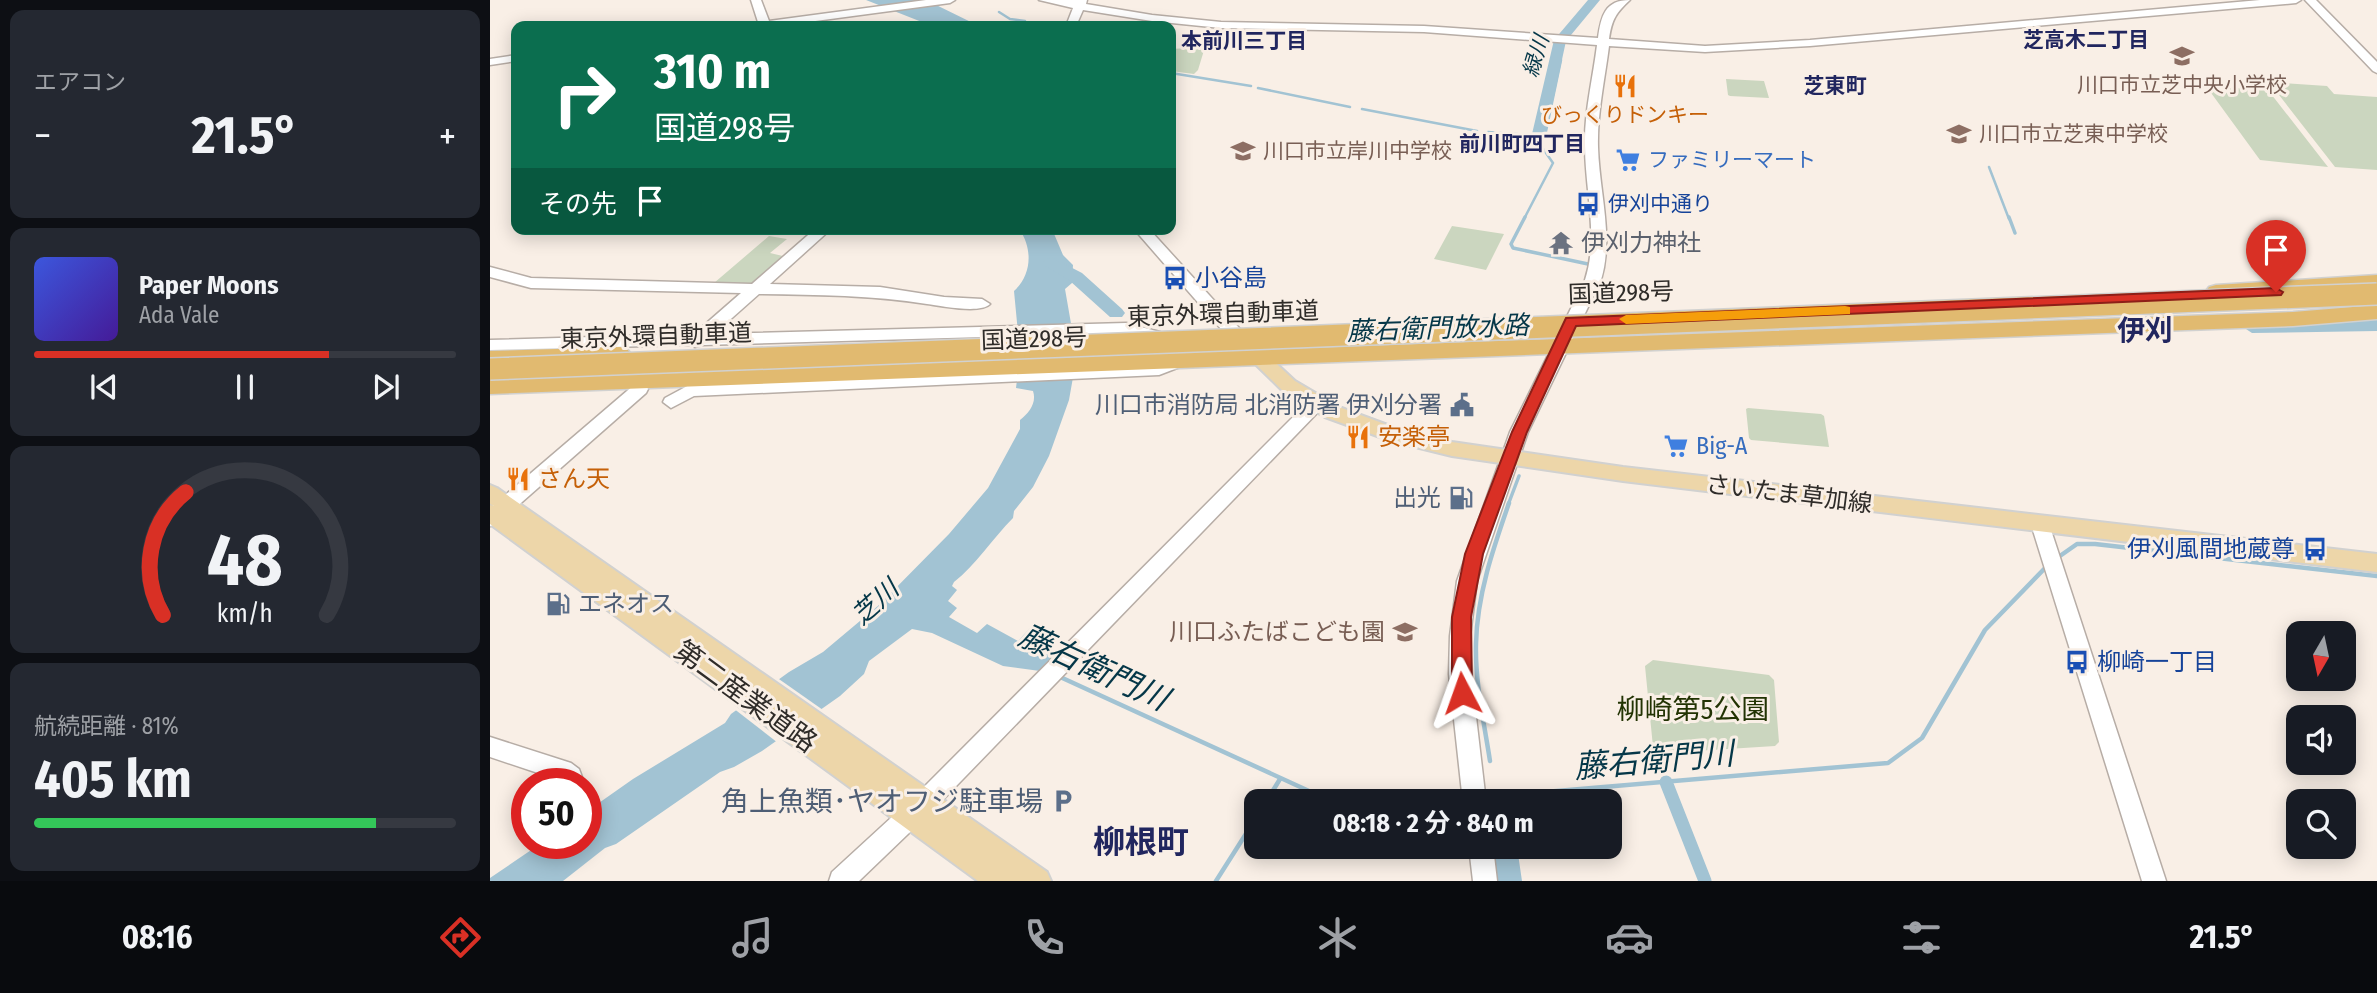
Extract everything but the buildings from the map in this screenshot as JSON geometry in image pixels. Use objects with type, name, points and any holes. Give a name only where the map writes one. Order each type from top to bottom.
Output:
[{"type":"highway","points":[[2125,299],[2377,281]]},
{"type":"highway","name":"国道298号","points":[[490,360],[716,353],[1094,334],[1154,336],[2377,288]]},
{"type":"highway","name":"東京外環自動車道","points":[[490,369],[2377,294]]},
{"type":"highway","name":"東京外環自動車道","points":[[490,379],[2377,306]]},
{"type":"highway","name":"国道298号","points":[[490,388],[681,384],[808,374],[971,372],[1096,367],[1182,359],[2293,319],[2377,313]]},
{"type":"main road","name":"さいたま草加線","points":[[1234,333],[1289,386],[1317,404],[1398,436],[1509,458],[2377,563]]},
{"type":"main road","name":"第二産業道路","points":[[494,509],[743,680],[909,802],[1000,881]]},
{"type":"main road","name":"第二産業道路","points":[[909,802],[1038,881]]},
{"type":"street","points":[[756,0],[761,21]]},
{"type":"street","points":[[796,21],[948,0]]},
{"type":"street","points":[[1044,0],[1080,3],[1152,18],[1221,25],[1424,29],[1705,49],[1763,47],[2295,0]]},
{"type":"street","points":[[1474,789],[1461,674],[1461,617],[1474,554],[1509,458],[1559,346],[1593,280],[1600,258],[1591,141],[1609,14],[1625,0]]},
{"type":"street","points":[[2310,0],[2377,69]]},
{"type":"street","points":[[1073,21],[1080,3]]},
{"type":"street","points":[[490,62],[511,59]]},
{"type":"street","points":[[694,342],[817,235]]},
{"type":"street","points":[[1146,235],[1234,333]]},
{"type":"street","points":[[490,272],[531,283],[880,292],[944,302],[982,304]]},
{"type":"street","points":[[490,345],[974,339]]},
{"type":"street","points":[[671,402],[691,390],[971,372]]},
{"type":"street","points":[[494,509],[639,389]]},
{"type":"street","points":[[841,881],[909,802],[1039,688],[1317,404]]},
{"type":"street","points":[[2040,524],[2154,881]]},
{"type":"street","points":[[490,747],[554,768]]},
{"type":"street","points":[[1482,859],[1485,881]]},
{"type":"green space","points":[[1205,47],[1198,70],[1194,74],[1176,72],[1176,49]]},
{"type":"green space","points":[[1726,79],[1764,81],[1769,98],[1730,96]]},
{"type":"green space","points":[[2269,82],[2327,86],[2334,94],[2377,97],[2377,170],[2335,167]]},
{"type":"green space","points":[[2206,86],[2268,90],[2328,167],[2260,160]]},
{"type":"green space","points":[[1452,226],[1504,234],[1486,270],[1434,259]]},
{"type":"green space","points":[[769,236],[787,239],[770,253],[787,257],[756,284],[714,283]]},
{"type":"green space","points":[[1748,408],[1821,414],[1824,416],[1829,447],[1751,440]]},
{"type":"green space","name":"柳崎第5公園","points":[[1653,660],[1769,675],[1774,680],[1779,742],[1775,746],[1664,753],[1653,747],[1645,666]]},
{"type":"water","points":[[866,0],[926,0],[969,21],[919,21]]},
{"type":"water","points":[[1023,235],[1055,235],[1063,255],[1073,265],[1072,283],[1065,289],[1075,366],[1069,400],[1049,456],[1033,487],[1014,511],[1013,518],[954,582],[952,586],[957,590],[948,601],[957,608],[949,617],[977,633],[987,624],[1018,641],[1030,628],[1043,644],[1058,654],[1040,671],[1003,666],[932,633],[912,629],[869,661],[864,674],[840,696],[762,751],[720,772],[616,844],[602,850],[602,801],[725,723],[731,714],[789,672],[823,652],[879,605],[949,534],[988,488],[1020,429],[1020,420],[1029,411],[1034,400],[1033,391],[1016,388],[1020,354],[1014,291],[1020,285],[1027,269],[1027,244]]},
{"type":"water","points":[[518,859],[591,859],[563,881],[490,881],[490,878]]},
{"type":"pier","points":[[776,677],[823,710],[778,743],[733,708]]},
{"type":"waterway","name":"緑川","points":[[1539,134],[1560,40],[1594,0]]},
{"type":"waterway","points":[[999,12],[1010,19],[1025,21]]},
{"type":"waterway","points":[[1561,60],[1545,136],[1582,138]]},
{"type":"waterway","points":[[1176,74],[1251,86]]},
{"type":"waterway","points":[[1258,88],[1350,107]]},
{"type":"waterway","points":[[1362,109],[1477,131]]},
{"type":"waterway","points":[[1488,132],[1528,135]]},
{"type":"waterway","points":[[1524,219],[1553,163],[1539,143],[1539,137]]},
{"type":"waterway","points":[[1989,167],[2009,219]]},
{"type":"waterway","points":[[1525,217],[1511,244],[1513,248],[1588,264]]},
{"type":"waterway","points":[[2009,217],[2015,233]]},
{"type":"waterway","name":"藤右衛門放水路","points":[[1051,262],[1076,277],[1116,313]]},
{"type":"waterway","name":"藤右衛門放水路","points":[[2252,327],[2377,325]]},
{"type":"waterway","points":[[1508,505],[1519,476]]},
{"type":"waterway","points":[[1490,761],[1477,673],[1477,626],[1487,572],[1509,503]]},
{"type":"waterway","points":[[2057,558],[2077,544],[2095,544],[2377,576]]},
{"type":"waterway","name":"藤右衛門川","points":[[1579,789],[1888,763],[1922,738],[1985,630],[2048,565]]},
{"type":"waterway","name":"藤右衛門川","points":[[1058,676],[1305,789]]},
{"type":"waterway","points":[[1274,789],[1280,779]]},
{"type":"waterway","points":[[1666,782],[1705,881]]},
{"type":"waterway","points":[[1216,881],[1244,837]]},
{"type":"waterway","points":[[1506,859],[1509,881]]},
{"type":"slow traffic","points":[[1626,319],[1845,311]]},
{"type":"place","name":"川口市立芝中央小学校","points":[[2182,56]]},
{"type":"place","name":"びっくりドンキー","points":[[1625,86]]},
{"type":"place","name":"川口市立芝東中学校","points":[[1959,134]]},
{"type":"place","name":"川口市立岸川中学校","points":[[1243,151]]},
{"type":"place","name":"ファミリーマート","points":[[1628,160]]},
{"type":"place","name":"伊刈中通り","points":[[1588,204]]},
{"type":"place","name":"伊刈力神社","points":[[1561,243]]},
{"type":"place","name":"小谷島","points":[[1175,278]]},
{"type":"place","name":"川口市消防局 北消防署 伊刈分署","points":[[1462,405]]},
{"type":"place","name":"安楽亭","points":[[1358,437]]},
{"type":"place","name":"Big-A","points":[[1676,446]]},
{"type":"place","name":"さん天","points":[[518,479]]},
{"type":"place","name":"出光","points":[[1461,498]]},
{"type":"place","name":"伊刈風間地蔵尊","points":[[2315,549]]},
{"type":"place","name":"エネオス","points":[[558,604]]},
{"type":"place","name":"川口ふたばこども園","points":[[1405,632]]},
{"type":"place","name":"柳崎一丁目","points":[[2077,662]]},
{"type":"place","name":"角上魚類･ヤオフジ駐車場","points":[[1063,801]]},
{"type":"district","name":"芝高木二丁目","points":[[2086,40]]},
{"type":"district","name":"本前川三丁目","points":[[1244,41]]},
{"type":"district","name":"芝東町","points":[[1835,86]]},
{"type":"district","name":"前川町四丁目","points":[[1522,144]]},
{"type":"district","name":"伊刈","points":[[2145,330]]},
{"type":"district","name":"柳根町","points":[[1141,842]]},
{"type":"route","points":[[1462,693],[1461,617],[1474,554],[1520,432],[1571,321],[2276,292]]},
{"type":"water label","name":"芝川","points":[[875,602]]}]
